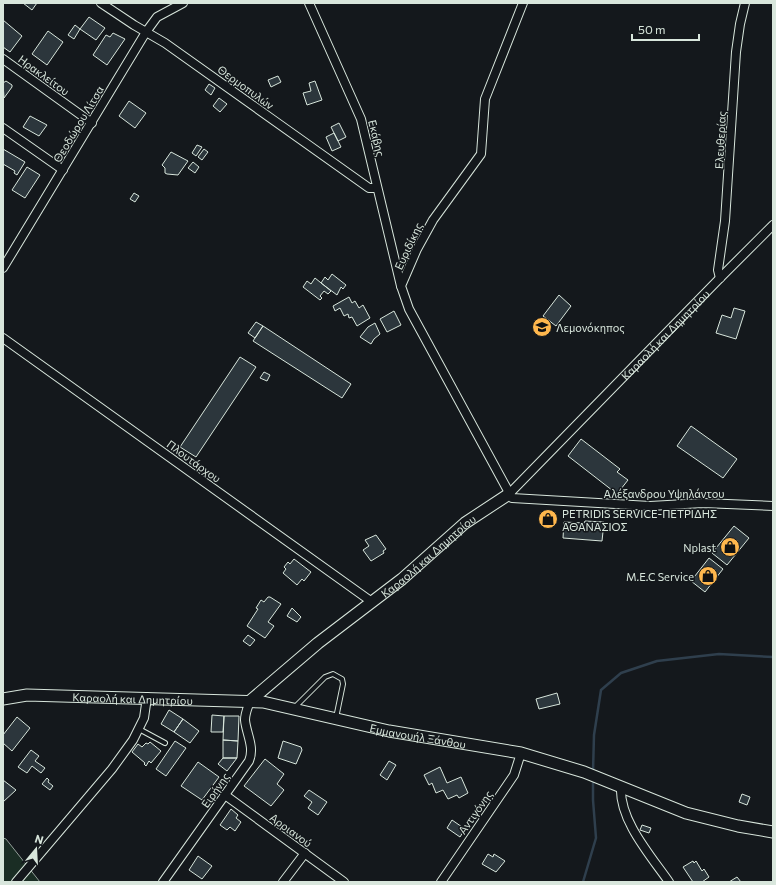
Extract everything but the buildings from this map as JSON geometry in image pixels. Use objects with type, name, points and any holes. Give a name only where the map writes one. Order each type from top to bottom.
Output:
[{"type":"street","name":"Θερμοπυλών","points":[[101,3],[165,43],[369,188],[377,188]]},
{"type":"street","name":"Θεοδώρου Λίτσα","points":[[3,268],[146,32],[157,16],[183,3]]},
{"type":"street","name":"Εκάβης","points":[[309,3],[361,119],[401,286]]},
{"type":"street","name":"Ευριδίκης","points":[[509,494],[409,309],[401,286],[417,249],[433,220],[481,154],[485,99],[523,3]]},
{"type":"street","name":"Ελευθερίας","points":[[720,278],[718,270],[725,220],[736,52],[745,3]]},
{"type":"street","name":"Ηρακλείτου","points":[[3,59],[92,123]]},
{"type":"street","points":[[3,128],[63,170]]},
{"type":"street","name":"Καραολή και Δημητρίου","points":[[3,699],[27,695],[147,697],[250,701],[318,643],[407,575],[465,523],[509,494],[773,225]]},
{"type":"street","name":"Πλουτάρχου","points":[[3,338],[372,602]]},
{"type":"street","name":"Αλέξανδρου Υψηλάντου","points":[[509,494],[512,498],[534,500],[642,505],[703,503],[773,506]]},
{"type":"street","points":[[16,882],[112,769],[146,716],[147,697]]},
{"type":"street","name":"Εμμανουήλ Ξάνθου","points":[[250,701],[263,702],[417,736],[521,753],[584,772],[621,787]]},
{"type":"street","name":"Ειρήνης","points":[[163,882],[251,756],[245,722],[246,710],[250,701]]},
{"type":"street","name":"Αντιγόνης","points":[[441,882],[514,775],[521,753]]},
{"type":"street","points":[[669,882],[637,836],[623,805],[621,787],[686,813],[738,826],[773,832]]},
{"type":"street","name":"Αρριανού","points":[[225,795],[344,882]]},
{"type":"street","points":[[283,882],[304,853]]},
{"type":"lane","points":[[294,709],[325,677],[333,674],[342,679],[343,684],[336,719]]},
{"type":"lane","points":[[139,729],[165,743]]},
{"type":"green space","points":[[3,838],[6,839],[40,882],[3,882]]},
{"type":"waterway","points":[[593,772],[594,735],[601,690],[621,673],[657,661],[719,654],[773,657]]},
{"type":"waterway","points":[[583,882],[596,838],[593,779]]},
{"type":"place","name":"Λεμονόκηπος","points":[[542,327]]},
{"type":"place","name":"PETRIDIS SERVICE-ΠΕΤΡΙΔΗΣ ΑΘΑΝΑΣΙΟΣ","points":[[548,519]]},
{"type":"place","name":"Nplast","points":[[730,547]]},
{"type":"place","name":"M.E.C Service","points":[[708,576]]}]
